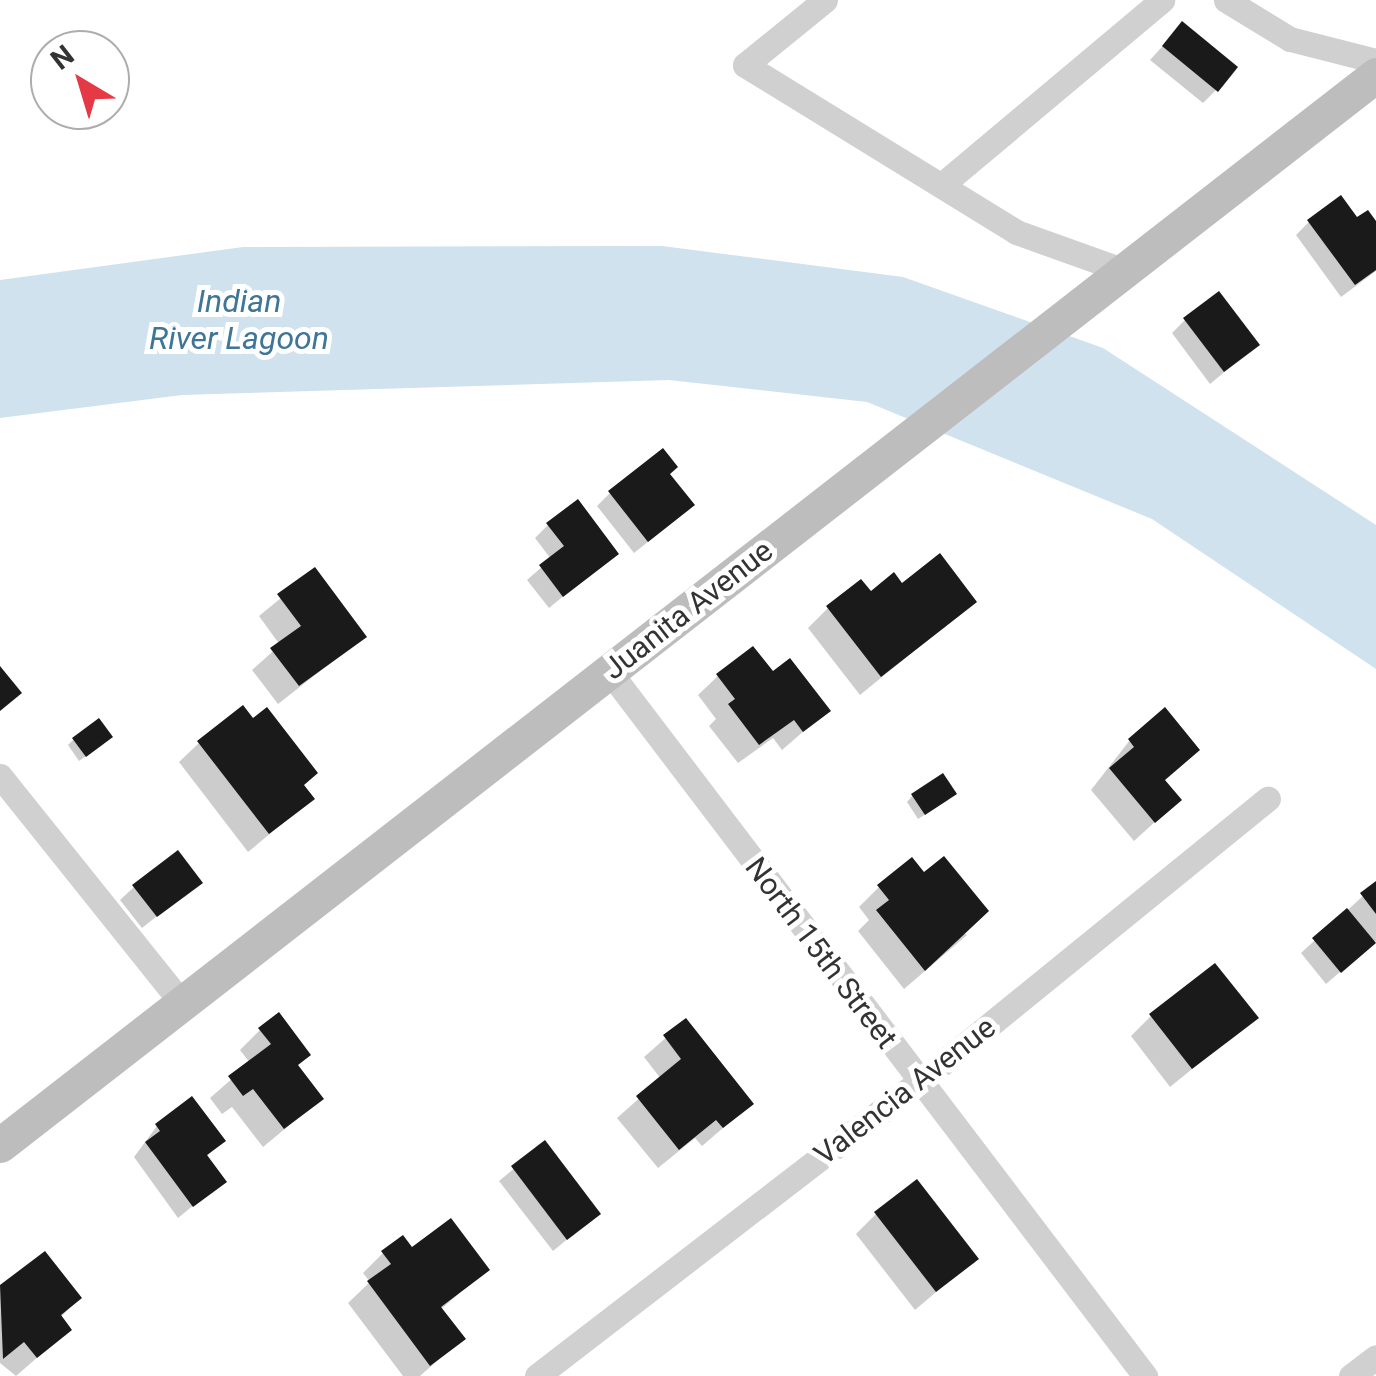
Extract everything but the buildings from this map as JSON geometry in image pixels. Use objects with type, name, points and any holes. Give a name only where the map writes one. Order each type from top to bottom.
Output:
[{"type":"street","points":[[825,0],[745,65],[944,182],[1016,232],[1122,270]]},
{"type":"street","points":[[944,182],[1162,0]]},
{"type":"street","points":[[1226,0],[1290,39],[1376,61]]},
{"type":"street","name":"Juanita Avenue","points":[[0,1145],[1376,75]]},
{"type":"street","name":"North 15th Street","points":[[609,671],[918,1083],[1145,1376]]},
{"type":"street","points":[[0,776],[181,1002]]},
{"type":"street","name":"Valencia Avenue","points":[[537,1376],[918,1083],[1268,799]]},
{"type":"street","points":[[1351,1376],[1376,1356]]},
{"type":"water","name":"Indian River Lagoon","points":[[662,246],[903,277],[1103,348],[1376,525],[1376,669],[1152,519],[867,402],[669,380],[182,395],[0,418],[0,280],[243,247]]}]
